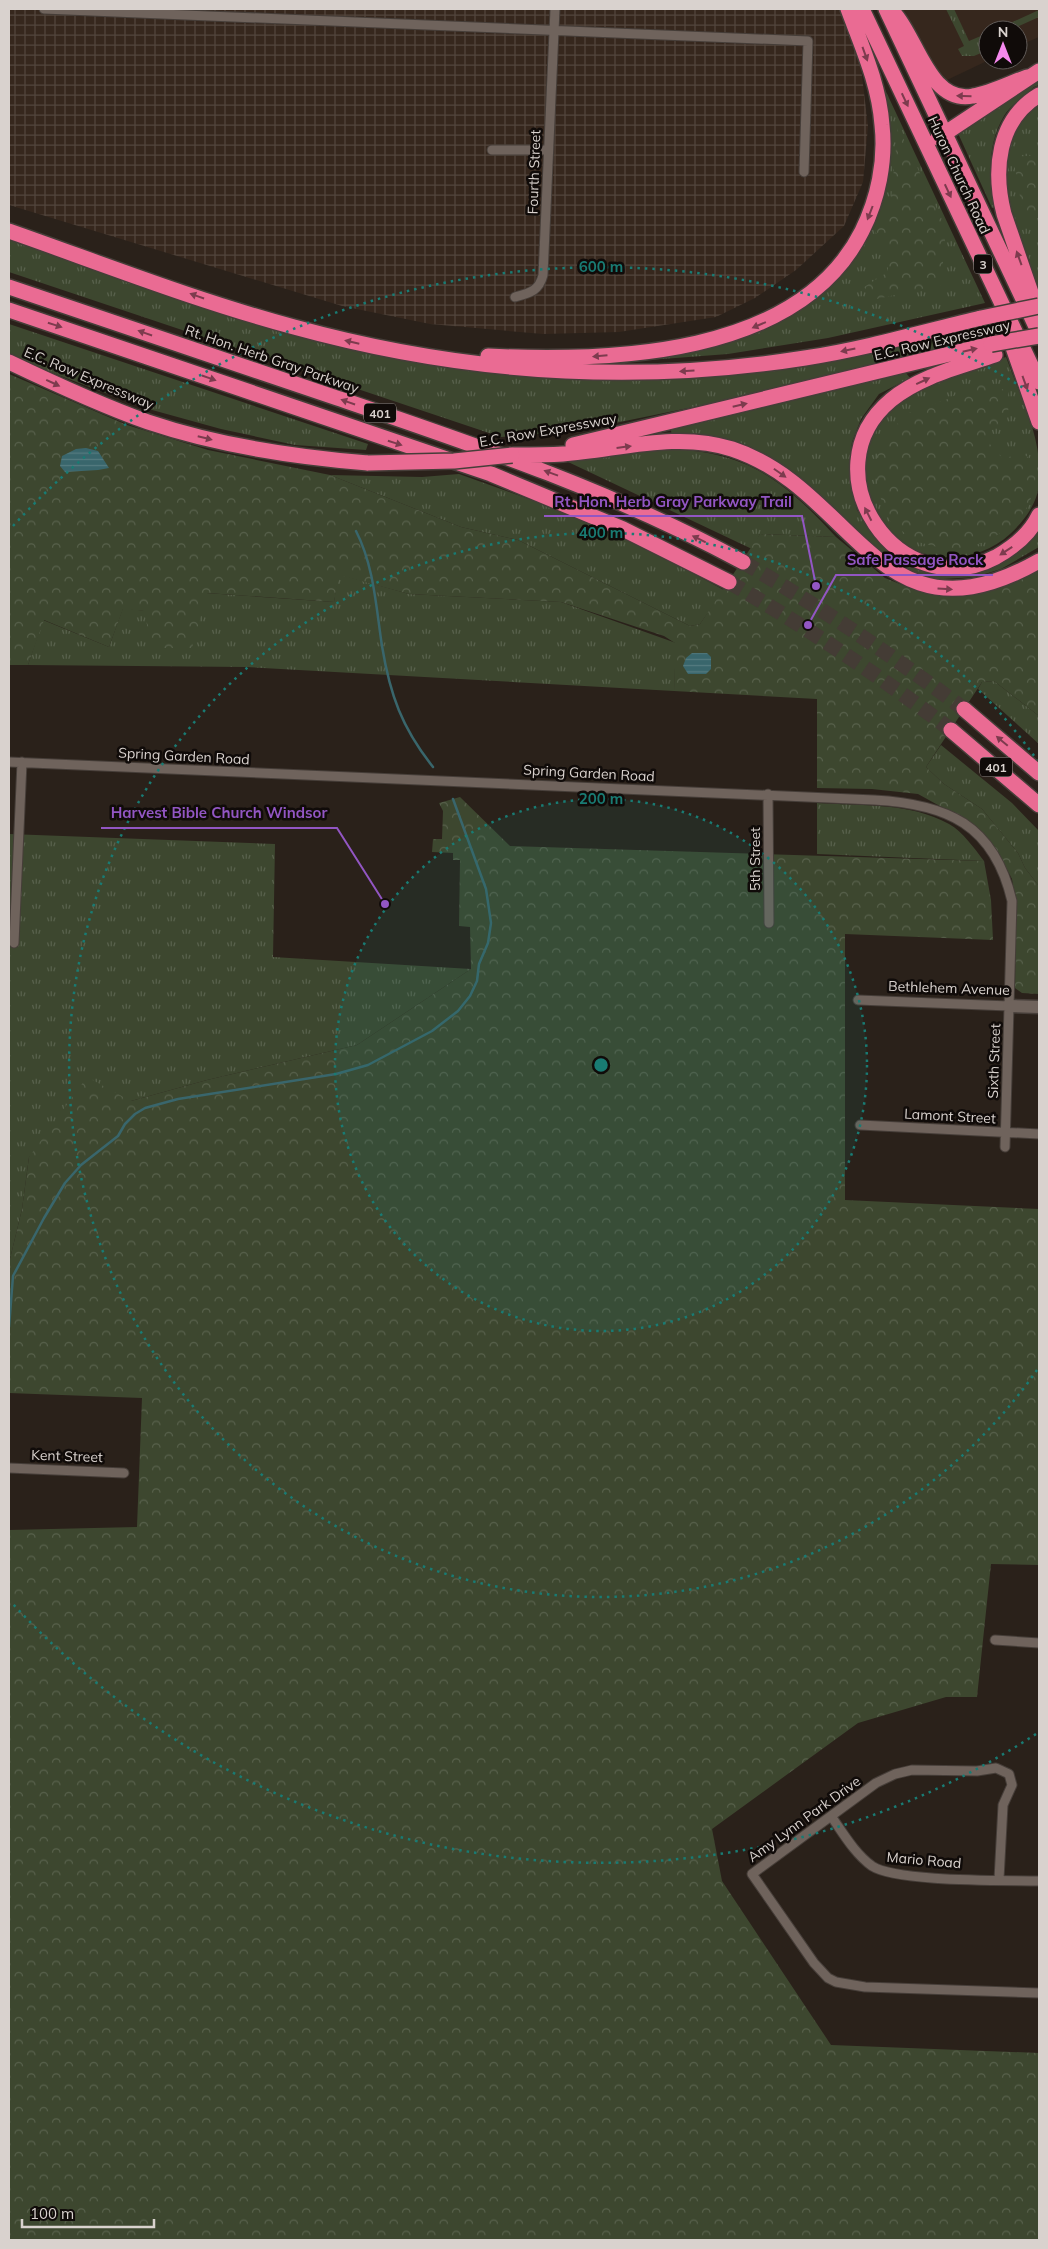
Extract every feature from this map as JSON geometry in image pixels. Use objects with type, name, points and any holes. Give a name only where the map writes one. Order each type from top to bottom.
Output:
[{"type":"highway","points":[[384,349],[536,358],[633,353],[721,337],[752,327],[778,315],[808,296],[833,273],[857,241],[872,207],[880,177],[883,145],[880,107],[869,65],[848,9]]},
{"type":"highway","name":"Huron Church Road","points":[[862,9],[1039,382]]},
{"type":"highway","name":"Huron Church Road","points":[[886,9],[1039,335]]},
{"type":"highway","points":[[890,9],[905,25],[935,81],[947,92],[961,97],[974,96],[1033,74]]},
{"type":"highway","points":[[927,146],[1033,74]]},
{"type":"highway","points":[[1039,95],[1027,104],[1010,125],[1000,152],[998,165],[1000,198],[1004,214],[1039,320]]},
{"type":"highway","name":"E.C. Row Expressway","points":[[9,231],[256,316],[384,349],[464,363],[561,372],[604,374],[707,370],[816,356],[1039,306]]},
{"type":"highway","name":"Rt. Hon. Herb Gray Parkway","points":[[9,287],[446,435],[570,480],[639,510],[743,562]]},
{"type":"highway","points":[[994,287],[1015,357],[1039,422]]},
{"type":"highway","points":[[1008,312],[1039,297]]},
{"type":"highway","name":"401","points":[[9,310],[491,474],[623,529],[729,582]]},
{"type":"highway","points":[[1039,335],[993,350],[921,381],[891,400],[872,422],[861,446],[858,477],[863,502],[878,530],[897,549],[921,562],[942,566],[968,566],[992,559],[1019,541],[1039,515]]},
{"type":"highway","name":"E.C. Row Expressway","points":[[9,362],[110,408],[182,432],[267,451],[368,463],[454,462],[575,448],[993,350]]},
{"type":"highway","points":[[575,448],[690,442],[730,448],[748,455],[767,464],[803,490],[883,565],[910,580],[934,588],[958,589],[982,586],[1005,578],[1039,562]]},
{"type":"highway","name":"401","points":[[964,710],[1039,773]]},
{"type":"highway","name":"401","points":[[950,730],[1039,805]]},
{"type":"street","points":[[44,9],[808,41],[804,172]]},
{"type":"street","name":"Fourth Street","points":[[515,297],[532,293],[540,286],[543,275],[554,9]]},
{"type":"street","points":[[492,150],[548,150]]},
{"type":"street","name":"Spring Garden Road","points":[[9,762],[768,794],[919,804],[940,810],[970,827],[999,863],[1012,901],[1010,1006]]},
{"type":"street","points":[[14,943],[22,762]]},
{"type":"street","name":"5th Street","points":[[768,794],[769,923]]},
{"type":"street","name":"Bethlehem Avenue","points":[[858,1000],[1039,1007]]},
{"type":"street","name":"Sixth Street","points":[[1005,1147],[1010,1006]]},
{"type":"street","name":"Lamont Street","points":[[860,1125],[1039,1134]]},
{"type":"street","name":"Kent Street","points":[[9,1468],[124,1473]]},
{"type":"street","points":[[995,1640],[1039,1643]]},
{"type":"street","name":"Amy Lynn Park Drive","points":[[999,1879],[1002,1811],[1012,1785],[1010,1774],[1001,1768],[977,1772],[902,1771],[876,1783],[752,1874],[790,1932],[822,1972],[836,1982],[853,1986],[1039,1993]]},
{"type":"street","name":"Mario Road","points":[[831,1816],[857,1852],[880,1870],[901,1875],[1039,1881]]},
{"type":"shaded area","points":[[9,9],[847,9],[858,43],[868,126],[863,182],[844,226],[796,270],[755,298],[716,317],[619,332],[543,334],[430,324],[342,306],[9,205]]},
{"type":"shaded area","points":[[899,9],[1039,9],[1039,37],[1028,42],[1028,20],[978,20],[978,65],[947,80],[932,72]]},
{"type":"green space","points":[[946,9],[954,9],[969,41],[978,37],[978,54],[962,56],[958,49],[964,46]]},
{"type":"green space","points":[[1039,10],[1039,17],[1028,22],[1028,20],[1017,20]]},
{"type":"green space","points":[[874,66],[985,303],[828,338],[728,354],[649,360],[647,353],[748,334],[792,316],[820,292],[879,199]]},
{"type":"green space","points":[[1039,76],[1039,85],[1034,87],[1010,108],[998,127],[991,161],[991,184],[995,207],[992,208],[957,131]]},
{"type":"green space","points":[[1039,102],[1038,288],[1010,210],[1002,167],[1011,132],[1029,110]]},
{"type":"green space","points":[[898,127],[946,228],[941,285],[872,300],[864,287],[888,272],[888,253],[872,226],[884,212],[890,210]]},
{"type":"green space","points":[[1039,155],[1039,218],[1024,219],[1013,157]]},
{"type":"green space","points":[[9,240],[283,333],[463,370],[583,379],[671,379],[754,372],[975,328],[982,336],[907,357],[713,403],[576,431],[501,437],[9,272]]},
{"type":"green space","points":[[9,324],[368,444],[366,450],[295,445],[221,429],[145,408],[29,364],[9,354]]},
{"type":"green space","points":[[1006,357],[1030,419],[1038,450],[1039,483],[1036,498],[1025,517],[1010,534],[985,550],[970,555],[941,557],[912,549],[885,531],[865,488],[863,465],[868,442],[873,431],[886,411],[916,389],[928,383]]},
{"type":"green space","points":[[906,373],[910,378],[879,394],[861,419],[852,442],[849,466],[857,510],[879,543],[899,559],[925,569],[977,569],[1039,524],[1039,547],[1001,569],[975,577],[943,579],[920,577],[892,565],[790,472],[672,437],[671,430]]},
{"type":"green space","points":[[9,374],[127,425],[208,450],[330,475],[461,527],[518,540],[690,626],[700,624],[760,534],[836,537],[885,578],[920,592],[970,594],[1016,581],[1039,570],[1039,716],[994,681],[982,682],[926,767],[944,784],[982,809],[1018,853],[1025,868],[1039,886],[1039,994],[1022,993],[1015,988],[1016,905],[1012,879],[999,854],[976,826],[918,794],[872,789],[817,788],[817,699],[674,691],[675,643],[664,636],[561,602],[409,594],[339,575],[334,602],[207,593],[192,648],[152,648],[144,611],[123,609],[109,647],[44,620],[28,665],[9,665]]},
{"type":"green space","points":[[984,380],[1008,392],[1009,404],[1006,427],[988,427],[988,442],[1003,459],[1021,453],[1038,463],[1033,494],[1021,520],[986,542],[953,551],[914,541],[890,521],[877,489],[877,447],[906,414],[950,398]]},
{"type":"green space","points":[[657,449],[687,450],[713,454],[758,470],[777,482],[796,498],[836,537],[760,534],[752,549],[566,461]]},
{"type":"green space","points":[[459,474],[565,512],[655,553],[724,590],[700,624],[690,626],[518,540],[461,527],[330,475],[422,477]]},
{"type":"green space","points":[[338,574],[409,594],[561,602],[676,643],[674,691],[246,667],[28,665],[43,620],[109,647],[123,608],[145,611],[206,593],[334,602]]},
{"type":"green space","points":[[994,681],[1039,716],[1039,744],[978,689],[982,682]]},
{"type":"green space","points":[[941,745],[1012,803],[1039,831],[1039,886],[1025,868],[1018,853],[982,809],[944,784],[926,767]]},
{"type":"green space","points":[[460,797],[510,846],[984,861],[991,900],[993,940],[845,934],[845,1200],[1039,1209],[1039,1565],[991,1564],[977,1697],[946,1697],[858,1723],[712,1829],[722,1881],[831,2045],[1039,2053],[1039,2240],[9,2240],[9,1530],[137,1527],[142,1398],[9,1393],[9,1263],[22,1209],[29,1157],[87,1077],[131,1101],[207,1080],[357,1045],[471,969],[470,927],[459,926],[460,860],[453,860],[453,853],[432,852],[433,839],[442,839],[443,811],[439,803]]},
{"type":"green space","points":[[817,803],[901,808],[934,817],[959,831],[984,861],[817,854]]},
{"type":"green space","points":[[9,834],[275,844],[273,957],[471,969],[357,1045],[207,1080],[131,1101],[29,1157],[22,1209],[9,1263]]},
{"type":"water","points":[[86,448],[98,451],[109,468],[65,472],[60,466],[62,456],[76,449]]},
{"type":"water","points":[[692,653],[707,653],[711,657],[711,669],[706,674],[688,674],[683,666],[686,658]]},
{"type":"waterway","points":[[356,531],[371,572],[385,664],[393,696],[413,739],[433,767]]},
{"type":"waterway","points":[[9,1327],[13,1276],[44,1218],[65,1183],[81,1165],[118,1136],[125,1124],[135,1114],[145,1108],[178,1099],[336,1074],[368,1065],[432,1031],[458,1011],[470,996],[477,981],[479,964],[488,943],[491,923],[486,889],[453,799]]},
{"type":"tunnel","points":[[743,562],[856,632],[964,709]]},
{"type":"tunnel","points":[[729,582],[842,653],[897,690],[951,730]]},
{"type":"place","name":"Rt. Hon. Herb Gray Parkway Trail","points":[[816,586]]},
{"type":"place","name":"Safe Passage Rock","points":[[808,625]]},
{"type":"place","name":"Harvest Bible Church Windsor","points":[[385,904]]}]
